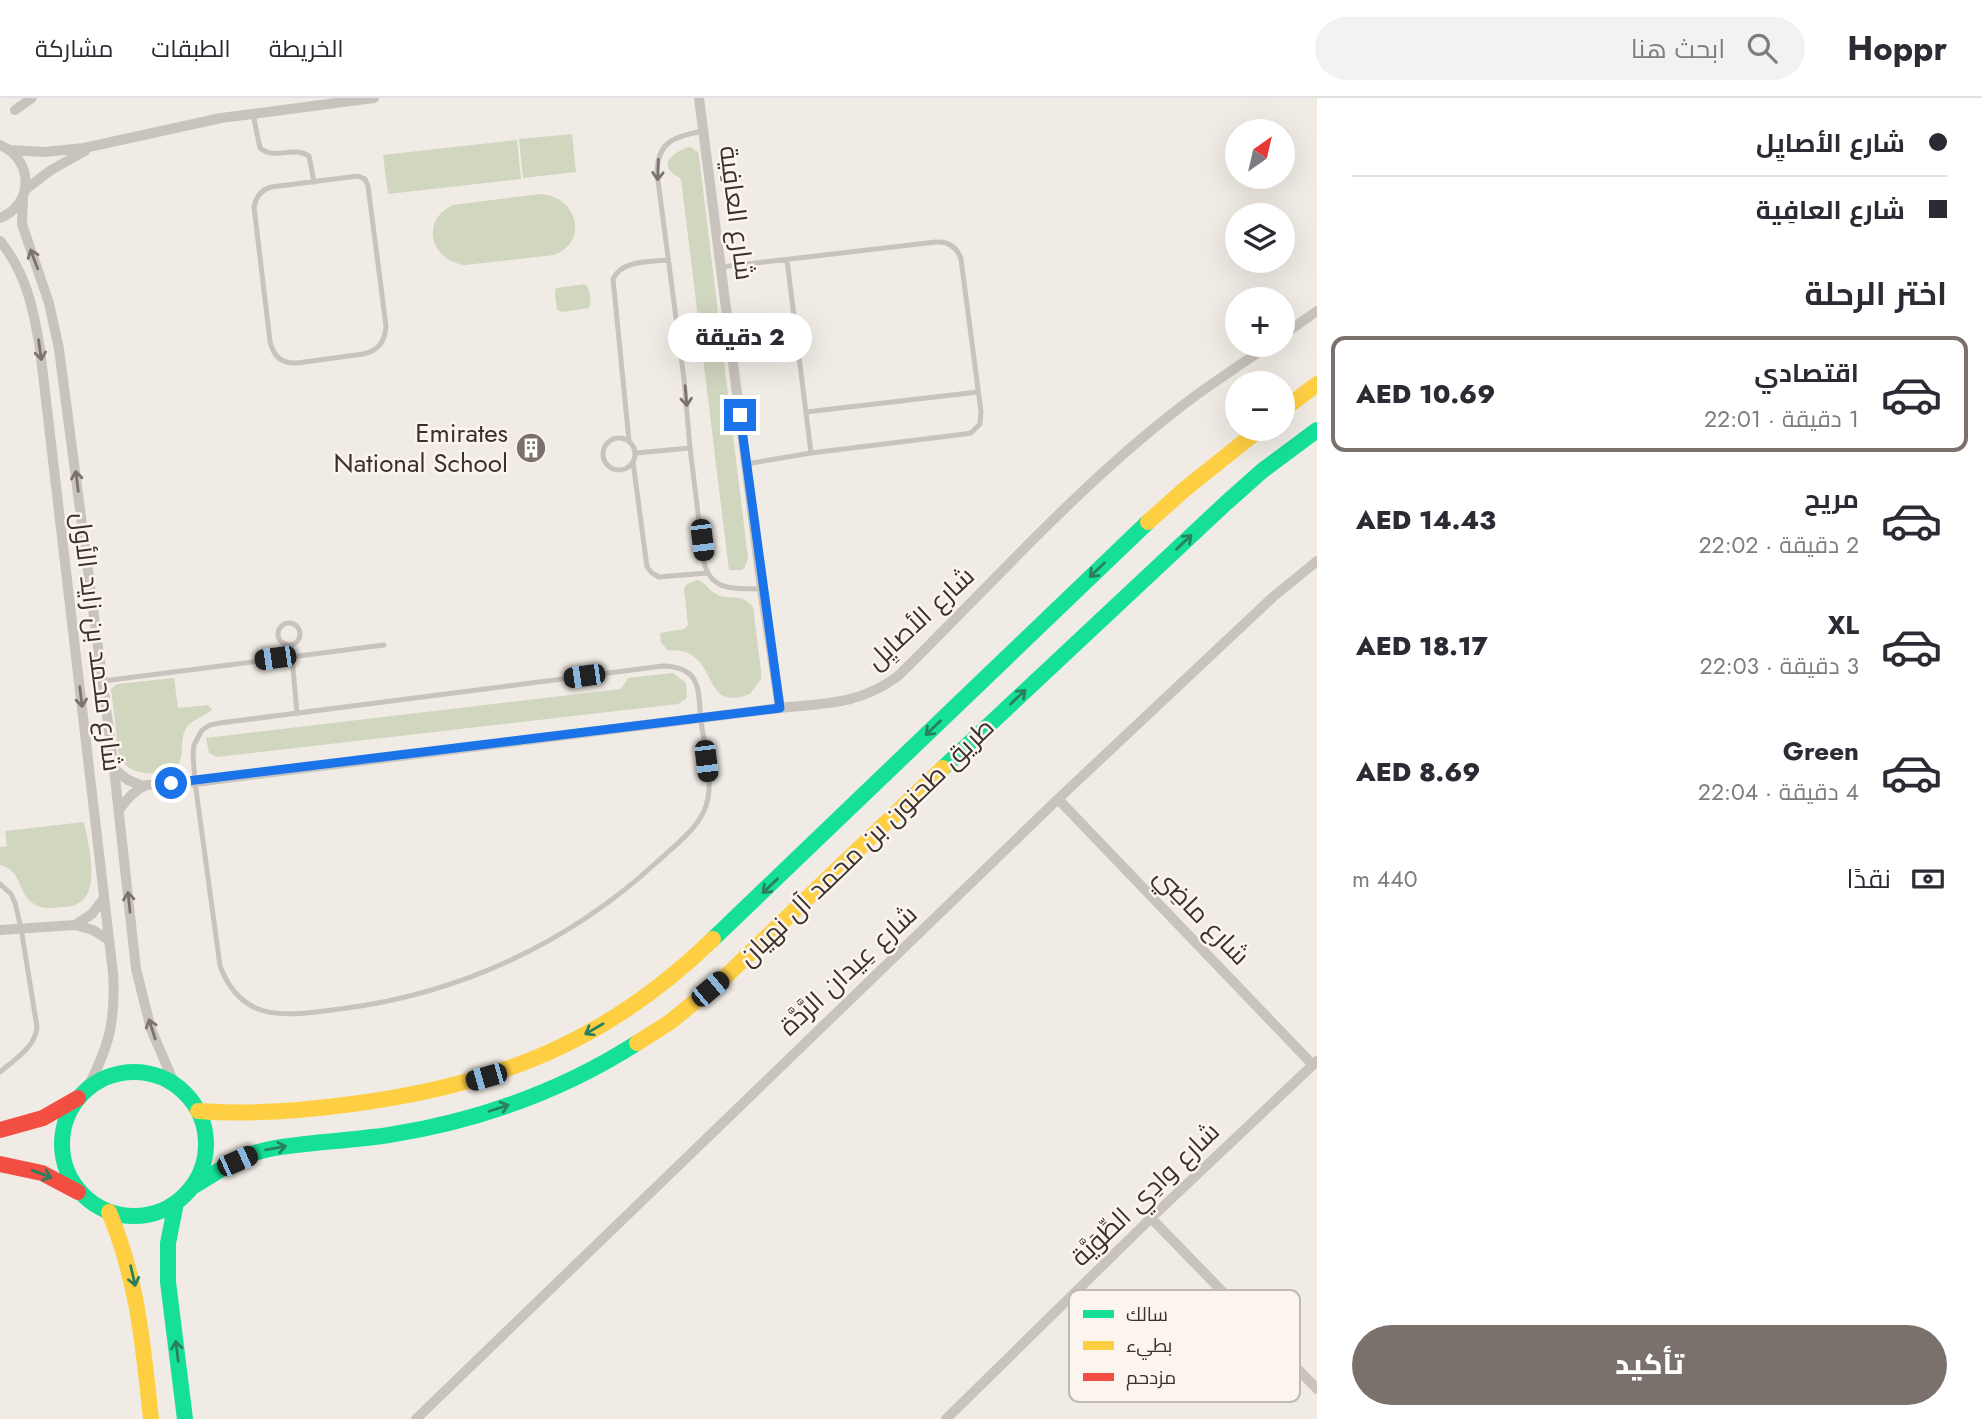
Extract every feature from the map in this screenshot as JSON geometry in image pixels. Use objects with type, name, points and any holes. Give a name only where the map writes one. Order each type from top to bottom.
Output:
[{"type":"main road","points":[[1295,401],[1317,384]]},
{"type":"main road","name":"طريق طحنون بن محمد آل نهيان","points":[[192,1187],[257,1152],[389,1135],[459,1121],[504,1107],[562,1085],[615,1057],[670,1022],[723,978],[995,718],[1226,503],[1262,471],[1317,430]]},
{"type":"main road","name":"طريق طحنون بن محمد آل نهيان","points":[[198,1111],[282,1113],[428,1093],[486,1077],[542,1056],[618,1015],[696,956],[1123,545],[1185,489],[1244,441]]},
{"type":"main road","points":[[0,1130],[43,1118],[107,1077],[130,1072],[154,1075],[175,1085],[192,1101],[205,1132],[203,1166],[192,1187],[176,1203],[144,1216],[109,1212],[62,1182],[42,1173],[0,1164]]},
{"type":"main road","points":[[80,1193],[67,1171],[61,1146],[65,1121],[82,1094]]},
{"type":"main road","points":[[176,1203],[168,1243],[168,1282],[186,1419]]},
{"type":"main road","points":[[109,1212],[120,1234],[133,1276],[151,1419]]},
{"type":"street","points":[[15,110],[32,98]]},
{"type":"street","points":[[5,148],[60,151],[192,124],[374,98]]},
{"type":"street","name":"شارع العافِية","points":[[699,98],[762,589],[780,708]]},
{"type":"street","points":[[0,218],[12,212],[25,193],[51,170],[69,159],[108,143]]},
{"type":"street","name":"شارع محمد بن زايد الأول","points":[[5,148],[22,163],[26,180],[22,224],[49,303],[59,349],[114,769],[136,970],[151,1029],[175,1085]]},
{"type":"street","name":"شارع محمد بن زايد الأول","points":[[0,241],[15,262],[22,278],[40,349],[114,986],[113,1022],[103,1057],[82,1094]]},
{"type":"street","points":[[1295,327],[1317,312]]},
{"type":"street","name":"شارع الأصايِل","points":[[143,786],[195,782],[854,699],[881,688],[897,677],[1116,462],[1178,409],[1252,357]]},
{"type":"street","name":"شارع عِيدان الرَّدَّة","points":[[416,1419],[1058,799],[1273,597],[1317,561]]},
{"type":"street","points":[[114,769],[128,780],[143,786]]},
{"type":"street","points":[[119,810],[130,796],[143,786]]},
{"type":"street","name":"شارع ماضِي","points":[[1058,799],[1315,1063]]},
{"type":"street","points":[[75,925],[92,914],[104,898]]},
{"type":"street","points":[[0,930],[75,925],[93,930],[109,940]]},
{"type":"street","name":"شارع وادِي الطِّوَيَّة","points":[[1078,1290],[1315,1063]]},
{"type":"street","points":[[1151,1218],[1221,1290]]},
{"type":"street","name":"شارع وادِي الطِّوَيَّة","points":[[946,1419],[1069,1298]]},
{"type":"street","points":[[1300,1371],[1317,1389]]},
{"type":"lane","points":[[253,114],[260,148],[269,154],[298,151],[306,153],[314,182]]},
{"type":"lane","points":[[703,131],[674,138],[660,153],[657,163],[690,448],[707,573],[718,584],[726,587],[762,589]]},
{"type":"lane","points":[[358,176],[367,182],[385,334],[383,342],[371,353],[289,363],[281,361],[272,349],[254,207],[259,193],[264,189],[314,182],[358,176]]},
{"type":"lane","points":[[721,267],[936,242],[952,245],[961,259],[978,392],[981,419],[971,433],[746,464]]},
{"type":"lane","points":[[668,260],[628,265],[616,272],[613,279],[629,441],[636,453],[633,463],[647,568],[659,577],[707,573]]},
{"type":"lane","points":[[787,260],[811,453]]},
{"type":"lane","points":[[806,412],[978,392]]},
{"type":"lane","points":[[629,441],[619,438],[608,441],[602,451],[603,457],[608,467],[619,471],[625,470],[633,463]]},
{"type":"lane","points":[[636,453],[690,448]]},
{"type":"lane","points":[[284,623],[295,624],[300,630],[300,638],[291,645],[284,645],[278,639],[277,632],[284,623]]},
{"type":"lane","points":[[291,645],[297,714]]},
{"type":"lane","points":[[103,681],[384,645]]},
{"type":"lane","points":[[663,666],[682,669],[696,682],[701,718],[709,782],[708,801],[695,825],[614,898],[550,941],[479,975],[422,994],[341,1009],[275,1014],[253,1007],[229,985],[220,966],[195,782],[194,745],[202,730],[210,725],[663,666]]},
{"type":"lane","points":[[0,884],[11,894],[21,928],[37,1032],[30,1047],[0,1072]]},
{"type":"green space","points":[[572,134],[576,172],[523,178],[519,139]]},
{"type":"green space","points":[[517,140],[521,179],[388,194],[383,155]]},
{"type":"green space","points":[[690,147],[698,152],[699,157],[748,558],[742,570],[729,570],[681,179],[668,168],[673,156]]},
{"type":"green space","points":[[540,194],[563,202],[574,220],[572,240],[554,255],[465,265],[453,262],[437,248],[433,230],[436,220],[453,205]]},
{"type":"green space","points":[[585,284],[590,295],[589,308],[562,312],[557,310],[556,288]]},
{"type":"green space","points":[[697,580],[716,594],[740,598],[753,607],[761,679],[750,694],[736,698],[720,693],[693,656],[683,651],[667,650],[661,642],[660,633],[684,629],[688,625],[684,589],[687,584]]},
{"type":"green space","points":[[673,673],[686,683],[687,698],[678,704],[217,757],[209,753],[206,738],[621,689],[628,678]]},
{"type":"green space","points":[[174,678],[178,708],[208,705],[212,710],[187,727],[183,735],[181,759],[176,768],[144,773],[129,768],[119,756],[111,689],[117,684]]},
{"type":"green space","points":[[84,822],[91,866],[89,889],[85,898],[69,907],[48,908],[33,904],[12,871],[0,865],[0,847],[7,846],[5,831]]},
{"type":"traffic: fast","points":[[943,768],[1226,503],[1262,471],[1317,430]]},
{"type":"traffic: fast","points":[[713,939],[1148,522]]},
{"type":"traffic: fast","points":[[192,1187],[232,1163],[264,1150],[422,1129],[518,1102],[579,1076],[637,1043]]},
{"type":"traffic: fast","points":[[134,1072],[162,1077],[185,1093],[201,1116],[206,1144],[201,1172],[185,1195],[162,1211],[134,1216],[106,1211],[83,1195],[67,1172],[62,1144],[67,1116],[83,1093],[106,1077],[134,1072]]},
{"type":"traffic: fast","points":[[176,1203],[168,1243],[168,1282],[185,1419]]},
{"type":"traffic: slow","points":[[1295,401],[1317,384]]},
{"type":"traffic: slow","points":[[1148,522],[1245,441]]},
{"type":"traffic: slow","points":[[637,1043],[670,1022],[723,979],[943,768]]},
{"type":"traffic: slow","points":[[198,1111],[237,1113],[314,1109],[405,1096],[502,1071],[547,1053],[632,1006],[673,975],[713,939]]},
{"type":"traffic: slow","points":[[109,1212],[133,1288],[151,1419]]},
{"type":"traffic: jam","points":[[0,1130],[43,1118],[78,1098]]},
{"type":"traffic: jam","points":[[0,1164],[42,1173],[78,1192]]},
{"type":"place","name":"Emirates National School","points":[[531,448]]},
{"type":"route","points":[[171,783],[780,708],[740,415]]}]
